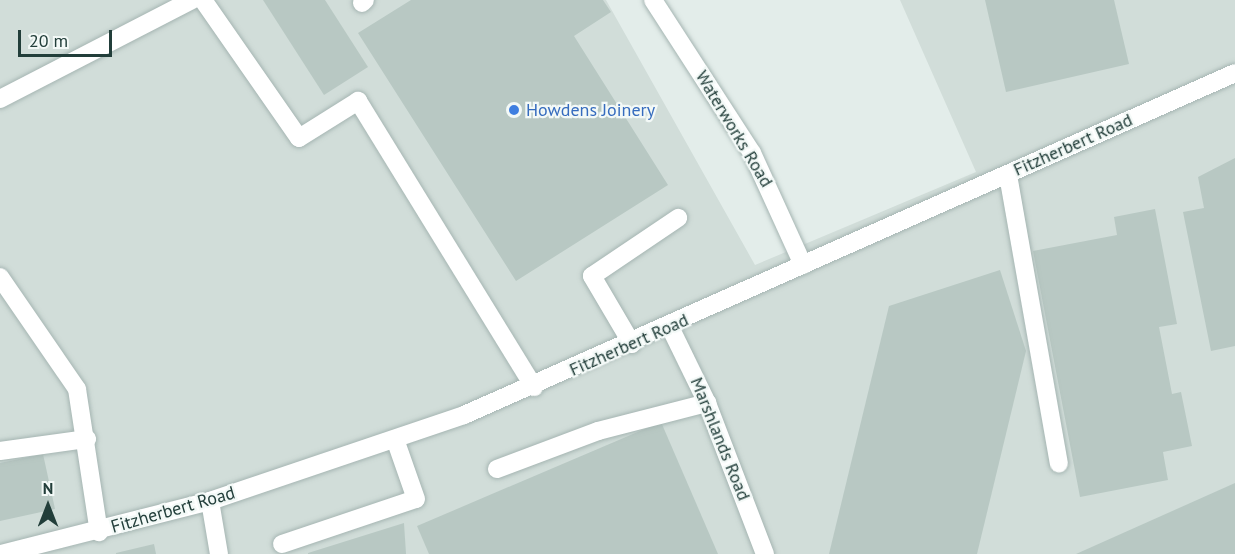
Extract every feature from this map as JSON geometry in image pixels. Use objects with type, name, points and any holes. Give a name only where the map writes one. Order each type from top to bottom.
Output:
[{"type":"street","points":[[0,99],[192,0]]},
{"type":"street","points":[[203,0],[299,138],[358,101],[534,387]]},
{"type":"street","name":"Waterworks Road","points":[[653,0],[752,153],[803,265]]},
{"type":"street","name":"Fitzherbert Road","points":[[1,554],[99,532],[210,501],[396,442],[534,387],[632,344],[803,265],[1235,73]]},
{"type":"street","points":[[1008,175],[1059,464]]},
{"type":"street","points":[[632,344],[592,276],[678,218]]},
{"type":"street","points":[[0,277],[77,389],[87,440],[99,532]]},
{"type":"street","name":"Marshlands Road","points":[[670,327],[707,403],[765,554]]},
{"type":"street","points":[[497,469],[598,430],[707,403]]},
{"type":"street","points":[[0,452],[87,440]]},
{"type":"street","points":[[282,544],[416,499],[396,442]]},
{"type":"street","points":[[210,501],[219,554]]},
{"type":"shaded area","points":[[0,0],[606,0],[755,265],[976,172],[900,0],[1235,0],[1235,554],[0,554]]},
{"type":"building","points":[[263,0],[325,0],[368,67],[324,95]]},
{"type":"building","name":"Howdens Joinery","points":[[411,0],[603,0],[611,12],[574,36],[668,185],[516,281],[358,33]]},
{"type":"building","points":[[985,0],[1114,0],[1129,64],[1006,92]]},
{"type":"building","points":[[1235,158],[1235,346],[1211,351],[1183,212],[1204,208],[1198,177]]},
{"type":"building","points":[[1155,209],[1177,324],[1159,327],[1172,394],[1181,392],[1192,446],[1163,452],[1168,480],[1080,497],[1033,251],[1117,235],[1114,217]]},
{"type":"building","points":[[1000,270],[1026,351],[977,554],[829,554],[889,306]]},
{"type":"building","points":[[661,422],[718,554],[429,554],[417,526]]},
{"type":"building","points":[[43,454],[55,509],[0,521],[0,463]]},
{"type":"building","points":[[1235,483],[1235,554],[1076,554]]},
{"type":"building","points":[[404,523],[406,554],[308,554],[308,553]]},
{"type":"building","points":[[154,544],[156,554],[116,554],[116,553]]},
{"type":"place","name":"Howdens Joinery","points":[[514,110]]}]
